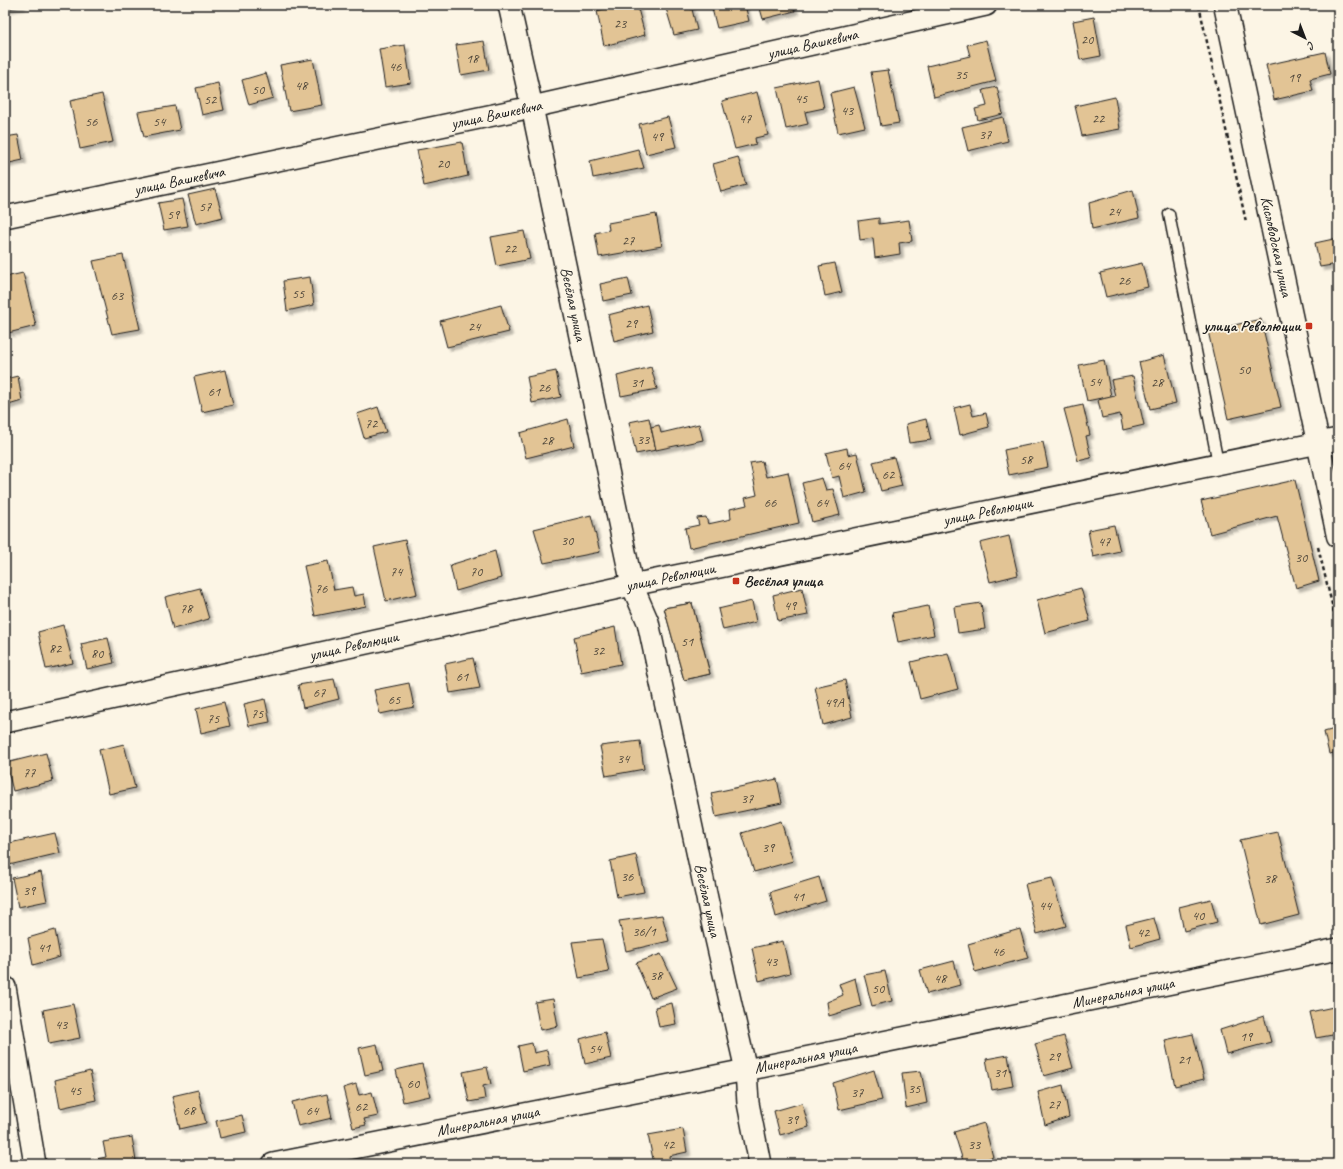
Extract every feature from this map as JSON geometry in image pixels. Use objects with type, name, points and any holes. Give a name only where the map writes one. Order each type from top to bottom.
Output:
[{"type":"main road","name":"Кисловодская улица","points":[[1225,5],[1328,441],[1338,536]]},
{"type":"street","name":"Весёлая улица","points":[[509,5],[532,107],[632,585],[648,622],[711,917],[746,1070],[748,1104],[760,1164]]},
{"type":"street","name":"улица Вашкевича","points":[[5,217],[532,107],[986,5]]},
{"type":"street","name":"улица Революции","points":[[5,722],[632,585],[1328,441]]},
{"type":"street","name":"Минеральная улица","points":[[273,1164],[746,1070],[1338,949]]},
{"type":"street","points":[[5,988],[35,1164]]},
{"type":"lane","points":[[1170,214],[1218,463]]},
{"type":"path","points":[[1317,544],[1338,629]]},
{"type":"building","points":[[5,5],[22,5],[22,6],[5,9]]},
{"type":"building","points":[[617,5],[637,5],[645,35],[604,46],[597,11]]},
{"type":"building","points":[[665,5],[691,5],[697,30],[674,35]]},
{"type":"building","points":[[711,5],[745,5],[749,21],[717,28]]},
{"type":"building","points":[[759,5],[793,5],[795,11],[763,19]]},
{"type":"building","points":[[1094,17],[1101,56],[1080,60],[1073,21]]},
{"type":"building","points":[[986,40],[996,81],[934,97],[927,66],[970,56],[967,45]]},
{"type":"building","points":[[484,41],[489,70],[461,75],[456,45]]},
{"type":"building","points":[[405,45],[411,83],[385,87],[379,49]]},
{"type":"building","points":[[1325,52],[1330,74],[1310,79],[1313,91],[1274,100],[1266,65]]},
{"type":"building","points":[[313,59],[322,105],[289,111],[280,65]]},
{"type":"building","points":[[888,70],[899,123],[881,126],[871,72]]},
{"type":"building","points":[[266,73],[273,98],[249,105],[242,80]]},
{"type":"building","points":[[818,79],[824,108],[805,112],[808,124],[786,129],[777,88]]},
{"type":"building","points":[[218,83],[224,110],[202,115],[196,88]]},
{"type":"building","points":[[854,87],[865,127],[838,133],[830,93]]},
{"type":"building","points":[[997,87],[1003,114],[978,120],[975,109],[987,106],[983,90]]},
{"type":"building","points":[[757,92],[768,135],[755,138],[756,144],[735,149],[722,101]]},
{"type":"building","points":[[102,94],[113,142],[80,149],[70,101]]},
{"type":"building","points":[[1115,97],[1120,129],[1082,136],[1075,106]]},
{"type":"building","points":[[175,106],[180,130],[144,137],[138,112]]},
{"type":"building","points":[[668,117],[676,147],[646,154],[639,124]]},
{"type":"building","points":[[1003,117],[1008,141],[968,151],[962,127]]},
{"type":"building","points":[[18,135],[23,160],[5,164],[5,137]]},
{"type":"building","points":[[462,142],[468,176],[424,186],[417,150]]},
{"type":"building","points":[[638,149],[644,168],[593,178],[590,161]]},
{"type":"building","points":[[738,157],[746,185],[721,192],[713,164]]},
{"type":"building","points":[[215,189],[223,217],[196,224],[188,195]]},
{"type":"building","points":[[1133,190],[1139,218],[1092,229],[1089,203]]},
{"type":"building","points":[[182,199],[188,226],[164,230],[158,203]]},
{"type":"building","points":[[656,214],[662,246],[599,257],[595,233],[609,230],[608,223]]},
{"type":"building","points":[[879,218],[879,224],[909,220],[912,241],[899,243],[900,254],[875,258],[873,238],[860,240],[858,221]]},
{"type":"building","points":[[524,231],[530,259],[497,266],[491,237]]},
{"type":"building","points":[[1338,238],[1338,264],[1320,267],[1315,243]]},
{"type":"building","points":[[123,255],[140,329],[112,334],[93,261]]},
{"type":"building","points":[[835,263],[842,292],[825,296],[819,266]]},
{"type":"building","points":[[1142,263],[1148,287],[1106,297],[1100,273]]},
{"type":"building","points":[[23,273],[36,326],[8,333],[5,322],[5,277]]},
{"type":"building","points":[[310,277],[314,305],[287,311],[283,281]]},
{"type":"building","points":[[628,278],[632,295],[603,301],[600,284]]},
{"type":"building","points":[[501,305],[509,332],[447,347],[440,321]]},
{"type":"building","points":[[647,305],[653,331],[614,341],[608,315]]},
{"type":"building","points":[[1261,319],[1281,407],[1228,419],[1208,331]]},
{"type":"building","points":[[1164,355],[1176,403],[1150,409],[1139,362]]},
{"type":"building","points":[[1104,360],[1111,396],[1087,401],[1079,365]]},
{"type":"building","points":[[651,367],[657,389],[621,396],[617,376]]},
{"type":"building","points":[[225,370],[233,405],[202,412],[194,377]]},
{"type":"building","points":[[556,371],[561,397],[532,403],[527,377]]},
{"type":"building","points":[[18,376],[22,401],[5,406],[5,379]]},
{"type":"building","points":[[1133,376],[1144,425],[1123,430],[1120,414],[1102,418],[1098,400],[1115,396],[1111,380]]},
{"type":"building","points":[[970,404],[973,416],[986,413],[989,427],[960,435],[954,408]]},
{"type":"building","points":[[1083,405],[1090,435],[1086,436],[1091,458],[1078,461],[1064,409]]},
{"type":"building","points":[[378,407],[386,432],[364,438],[357,414]]},
{"type":"building","points":[[649,418],[656,450],[636,454],[629,422]]},
{"type":"building","points":[[568,419],[574,446],[526,458],[520,433]]},
{"type":"building","points":[[926,419],[931,440],[909,443],[906,424]]},
{"type":"building","points":[[699,424],[703,440],[656,450],[651,427],[659,425],[661,433]]},
{"type":"building","points":[[1043,442],[1048,467],[1009,475],[1004,450]]},
{"type":"building","points":[[847,448],[848,455],[857,453],[866,492],[844,498],[839,476],[832,478],[826,453]]},
{"type":"building","points":[[894,457],[902,486],[881,491],[873,462]]},
{"type":"building","points":[[762,461],[766,477],[788,472],[799,523],[689,548],[685,528],[699,525],[697,518],[706,517],[708,524],[731,519],[730,509],[747,505],[745,498],[757,495],[750,463]]},
{"type":"building","points":[[822,478],[826,490],[833,489],[840,515],[812,522],[802,483]]},
{"type":"building","points":[[1295,480],[1319,581],[1296,588],[1277,516],[1210,534],[1201,501]]},
{"type":"building","points":[[591,515],[600,552],[544,563],[534,529]]},
{"type":"building","points":[[1114,525],[1120,551],[1093,557],[1088,530]]},
{"type":"building","points":[[1009,536],[1018,575],[990,582],[980,543]]},
{"type":"building","points":[[405,540],[417,594],[386,601],[374,547]]},
{"type":"building","points":[[495,551],[501,578],[456,591],[450,565]]},
{"type":"building","points":[[328,561],[334,590],[352,587],[354,596],[364,594],[366,606],[315,616],[304,566]]},
{"type":"building","points":[[200,588],[209,619],[173,629],[165,597]]},
{"type":"building","points":[[802,588],[808,615],[778,621],[773,595]]},
{"type":"building","points":[[1081,588],[1090,621],[1045,633],[1037,600]]},
{"type":"building","points":[[752,601],[756,622],[723,630],[718,609]]},
{"type":"building","points":[[692,603],[710,674],[684,680],[664,608]]},
{"type":"building","points":[[692,603],[710,674],[684,680],[664,608]]},
{"type":"building","points":[[981,603],[985,629],[958,633],[954,607]]},
{"type":"building","points":[[928,606],[934,635],[898,642],[892,613]]},
{"type":"building","points":[[63,625],[73,663],[46,669],[38,632]]},
{"type":"building","points":[[615,627],[621,664],[581,672],[574,637]]},
{"type":"building","points":[[108,638],[114,663],[87,669],[81,644]]},
{"type":"building","points":[[948,653],[958,689],[920,699],[911,662]]},
{"type":"building","points":[[473,658],[480,688],[450,693],[445,664]]},
{"type":"building","points":[[334,679],[339,699],[303,708],[298,685]]},
{"type":"building","points":[[845,680],[852,717],[823,725],[815,687]]},
{"type":"building","points":[[409,683],[414,707],[380,714],[374,690]]},
{"type":"building","points":[[265,699],[270,722],[249,726],[244,704]]},
{"type":"building","points":[[224,702],[230,726],[201,733],[196,709]]},
{"type":"building","points":[[1338,728],[1338,752],[1329,754],[1324,732]]},
{"type":"building","points":[[640,741],[644,769],[606,776],[600,746]]},
{"type":"building","points":[[124,744],[135,788],[109,794],[99,750]]},
{"type":"building","points":[[46,753],[53,781],[13,791],[6,763]]},
{"type":"building","points":[[777,779],[782,803],[716,817],[711,793]]},
{"type":"building","points":[[781,821],[793,861],[754,872],[742,833]]},
{"type":"building","points":[[1278,832],[1299,915],[1261,925],[1240,840]]},
{"type":"building","points":[[55,833],[60,853],[9,865],[5,844]]},
{"type":"building","points":[[636,855],[644,892],[617,897],[610,861]]},
{"type":"building","points":[[41,872],[47,901],[18,907],[12,878]]},
{"type":"building","points":[[819,877],[826,901],[776,917],[770,892]]},
{"type":"building","points":[[1052,878],[1066,926],[1037,934],[1025,884]]},
{"type":"building","points":[[1211,899],[1217,922],[1184,931],[1179,907]]},
{"type":"building","points":[[662,915],[669,941],[626,951],[619,921]]},
{"type":"building","points":[[1154,918],[1160,939],[1131,947],[1126,925]]},
{"type":"building","points":[[1020,929],[1028,958],[975,972],[968,944]]},
{"type":"building","points":[[55,930],[60,957],[33,965],[28,938]]},
{"type":"building","points":[[602,939],[609,972],[579,978],[572,942]]},
{"type":"building","points":[[783,941],[790,973],[759,981],[752,948]]},
{"type":"building","points":[[661,954],[677,988],[651,998],[636,963]]},
{"type":"building","points":[[954,961],[960,985],[927,994],[920,970]]},
{"type":"building","points":[[885,971],[892,1001],[872,1006],[864,975]]},
{"type":"building","points":[[855,978],[861,1006],[829,1016],[827,1002],[843,995],[839,984]]},
{"type":"building","points":[[553,999],[558,1026],[540,1030],[535,1002]]},
{"type":"building","points":[[672,1003],[676,1024],[659,1027],[655,1007]]},
{"type":"building","points":[[73,1004],[80,1038],[49,1044],[43,1010]]},
{"type":"building","points":[[1338,1006],[1338,1034],[1316,1038],[1310,1012]]},
{"type":"building","points":[[1264,1016],[1271,1042],[1226,1054],[1220,1030]]},
{"type":"building","points":[[605,1032],[611,1058],[585,1064],[580,1039]]},
{"type":"building","points":[[1193,1034],[1204,1079],[1175,1086],[1165,1040]]},
{"type":"building","points":[[1064,1036],[1073,1068],[1044,1076],[1035,1044]]},
{"type":"building","points":[[532,1043],[534,1053],[547,1050],[550,1065],[523,1071],[518,1046]]},
{"type":"building","points":[[377,1044],[383,1071],[365,1075],[359,1048]]},
{"type":"building","points":[[1008,1055],[1013,1086],[992,1090],[986,1059]]},
{"type":"building","points":[[422,1064],[430,1096],[403,1102],[396,1070]]},
{"type":"building","points":[[487,1067],[491,1084],[483,1086],[485,1099],[469,1102],[463,1072]]},
{"type":"building","points":[[874,1070],[882,1100],[839,1110],[833,1083]]},
{"type":"building","points":[[90,1071],[96,1100],[60,1108],[55,1080]]},
{"type":"building","points":[[921,1071],[927,1103],[906,1108],[902,1073]]},
{"type":"building","points":[[356,1084],[359,1095],[372,1092],[378,1116],[364,1119],[366,1125],[353,1128],[343,1088]]},
{"type":"building","points":[[1063,1085],[1069,1117],[1045,1125],[1038,1092]]},
{"type":"building","points":[[198,1090],[206,1123],[180,1129],[172,1096]]},
{"type":"building","points":[[327,1094],[332,1118],[298,1126],[292,1102]]},
{"type":"building","points":[[802,1103],[809,1127],[780,1135],[774,1111]]},
{"type":"building","points":[[242,1115],[246,1132],[220,1138],[216,1121]]},
{"type":"building","points":[[984,1123],[993,1157],[964,1164],[954,1132]]},
{"type":"building","points":[[683,1129],[687,1152],[669,1156],[670,1164],[654,1164],[648,1135]]},
{"type":"building","points":[[132,1137],[136,1161],[143,1160],[143,1164],[91,1164],[91,1160],[106,1157],[103,1142]]},
{"type":"place","name":"улица Революции","points":[[1309,326]]},
{"type":"place","name":"Весёлая улица","points":[[736,581]]}]
